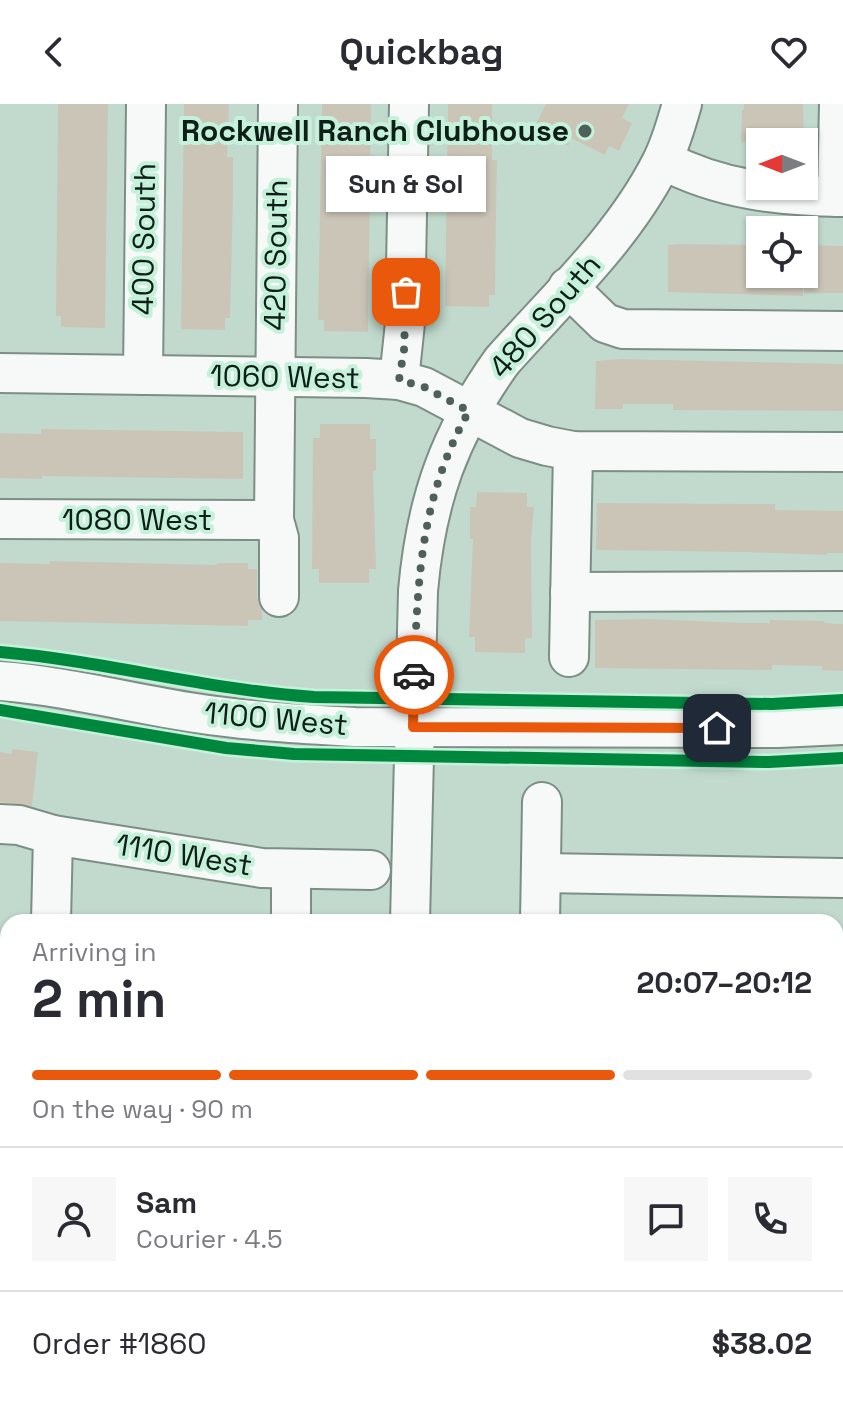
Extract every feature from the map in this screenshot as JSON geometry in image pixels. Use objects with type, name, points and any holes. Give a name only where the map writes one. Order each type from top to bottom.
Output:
[{"type":"street","name":"400 South","points":[[143,375],[146,104]]},
{"type":"street","name":"420 South","points":[[278,104],[274,520],[279,538],[279,597]]},
{"type":"street","points":[[399,380],[405,323],[409,104]]},
{"type":"street","name":"480 South","points":[[410,914],[413,727],[421,551],[437,484],[455,436],[502,361],[624,223],[663,160],[682,104]]},
{"type":"street","points":[[663,160],[709,181],[758,193],[840,197],[839,104]]},
{"type":"street","points":[[568,287],[605,323],[623,329],[843,331]]},
{"type":"street","name":"1060 West","points":[[0,373],[399,380],[424,387],[520,438],[573,451],[843,452]]},
{"type":"street","points":[[569,657],[573,451]]},
{"type":"street","name":"1080 West","points":[[0,519],[274,520]]},
{"type":"street","points":[[570,592],[843,591]]},
{"type":"street","name":"1100 West","points":[[0,681],[64,688],[247,720],[355,727],[778,728],[843,725]]},
{"type":"street","points":[[540,914],[542,802]]},
{"type":"street","name":"1110 West","points":[[0,824],[206,860],[291,869],[371,870]]},
{"type":"street","points":[[51,914],[53,835]]},
{"type":"street","points":[[291,869],[291,914]]},
{"type":"street","points":[[541,873],[843,878]]},
{"type":"building","points":[[58,104],[108,104],[105,328],[61,327],[61,316],[56,316]]},
{"type":"building","points":[[184,104],[229,104],[227,157],[233,157],[233,198],[230,318],[225,318],[225,330],[181,329]]},
{"type":"building","points":[[322,104],[371,104],[368,332],[324,331],[324,320],[318,320]]},
{"type":"building","points":[[448,104],[492,104],[492,160],[497,160],[495,295],[489,295],[489,307],[445,306]]},
{"type":"building","name":"Rockwell Ranch Clubhouse","points":[[546,104],[629,104],[622,118],[632,123],[619,151],[609,146],[605,155],[571,138],[568,146],[534,128]]},
{"type":"building","points":[[744,104],[803,104],[804,128],[746,128],[746,142],[741,142]]},
{"type":"building","points":[[668,245],[746,245],[746,288],[803,288],[803,296],[668,292]]},
{"type":"building","points":[[818,245],[843,246],[843,293],[804,293],[804,288],[818,288]]},
{"type":"building","points":[[596,361],[843,364],[843,411],[673,410],[673,404],[623,404],[623,409],[595,409]]},
{"type":"building","points":[[320,424],[370,424],[370,439],[376,439],[376,471],[373,471],[376,569],[369,569],[369,583],[319,583],[319,569],[312,569],[313,438],[320,438]]},
{"type":"building","points":[[41,429],[243,432],[243,479],[0,478],[0,433],[41,434]]},
{"type":"building","points":[[477,492],[527,493],[527,507],[534,507],[531,541],[532,638],[525,638],[525,653],[475,652],[475,637],[469,637],[473,539],[470,539],[470,507],[476,507]]},
{"type":"building","points":[[597,503],[775,504],[775,510],[843,511],[843,553],[596,550]]},
{"type":"building","points":[[50,561],[248,563],[248,569],[257,569],[257,597],[262,620],[248,620],[248,626],[0,621],[0,563],[50,564]]},
{"type":"building","points":[[595,620],[744,623],[825,621],[843,624],[843,671],[822,670],[822,666],[772,665],[772,670],[595,668]]},
{"type":"building","points":[[12,749],[38,752],[32,806],[0,802],[0,752],[12,754]]},
{"type":"cycle path","points":[[0,652],[314,697],[772,704],[843,700]]},
{"type":"cycle path","points":[[0,710],[226,748],[294,754],[769,762],[843,758]]},
{"type":"way so far","points":[[406,292],[404,350],[399,380],[424,387],[469,411],[455,436],[437,484],[421,551],[414,675]]},
{"type":"place","name":"Rockwell Ranch Clubhouse","points":[[585,131]]},
{"type":"place","name":"Sun & Sol","points":[[406,292]]},
{"type":"route","points":[[414,675],[413,727],[717,728]]}]
